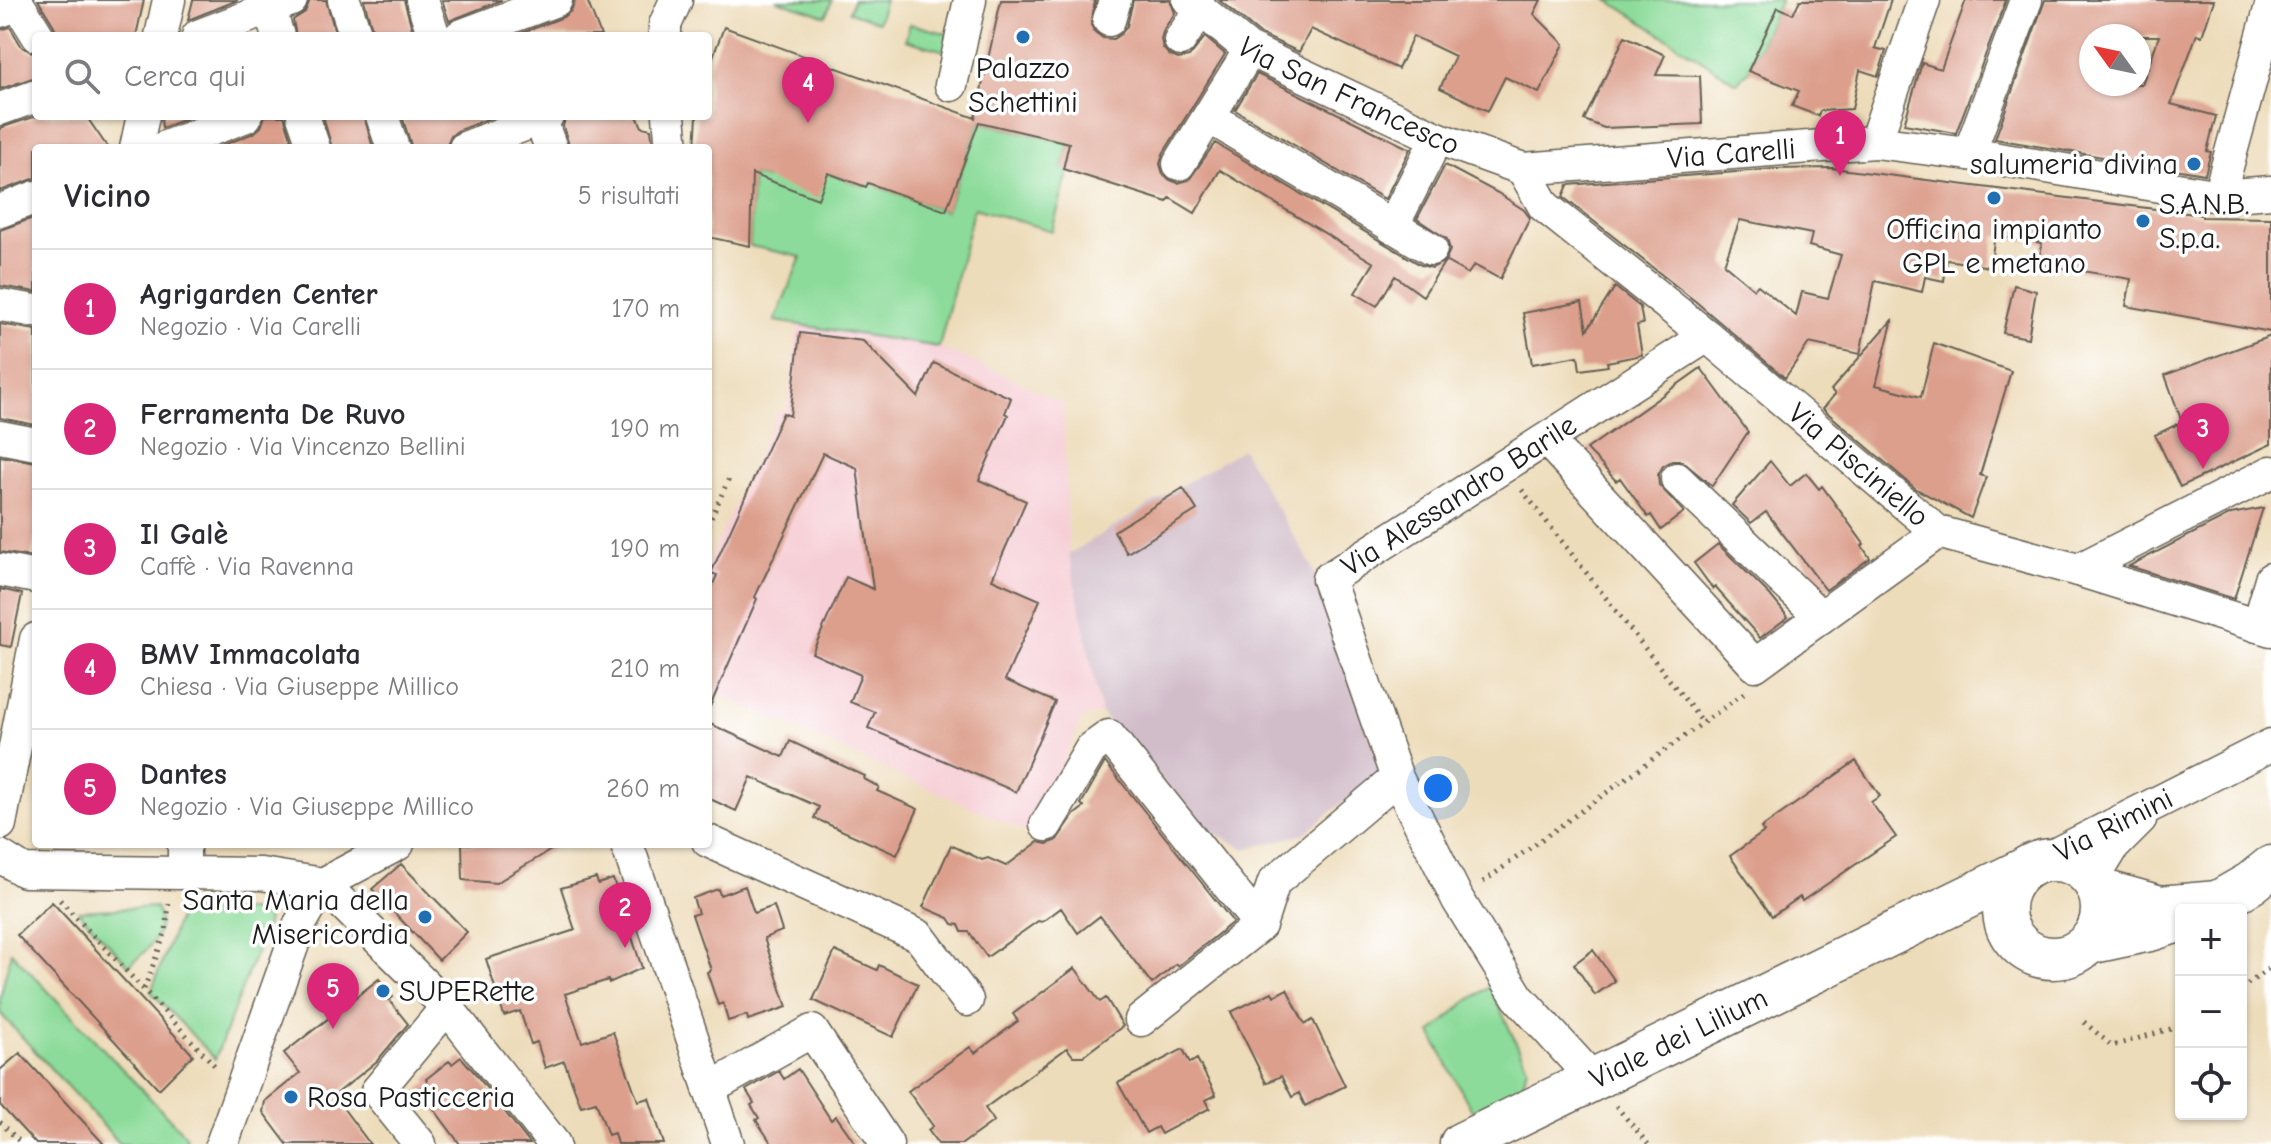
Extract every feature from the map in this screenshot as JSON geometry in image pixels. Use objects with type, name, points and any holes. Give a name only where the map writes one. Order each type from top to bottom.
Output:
[{"type":"main road","points":[[2010,932],[2005,917],[2005,900],[2011,884],[2032,866],[2059,860],[2070,862],[2096,885],[2160,907],[2175,907]]},
{"type":"main road","name":"Viale dei Lilium","points":[[1461,1144],[2032,866]]},
{"type":"main road","points":[[2214,904],[2251,883],[2271,867]]},
{"type":"main road","points":[[2089,943],[2101,918],[2102,903],[2096,885]]},
{"type":"main road","name":"Viale dei Lilium","points":[[1898,933],[1961,920],[1976,921],[2010,932],[2025,949],[2046,957],[2069,955],[2089,943],[2175,922]]},
{"type":"street","points":[[162,32],[169,0]]},
{"type":"street","points":[[344,0],[355,32]]},
{"type":"street","points":[[422,0],[433,32]]},
{"type":"street","points":[[483,32],[506,28],[556,0]]},
{"type":"street","points":[[951,85],[970,0]]},
{"type":"street","points":[[1875,142],[1924,0]]},
{"type":"street","points":[[1969,154],[2026,0]]},
{"type":"street","points":[[0,11],[18,4],[36,32]]},
{"type":"street","points":[[1180,40],[1195,4]]},
{"type":"street","name":"Via San Francesco","points":[[1195,4],[1250,50],[1437,138],[1523,169]]},
{"type":"street","points":[[2219,196],[2271,6]]},
{"type":"street","points":[[213,32],[279,15]]},
{"type":"street","points":[[1179,164],[1250,50]]},
{"type":"street","points":[[0,109],[32,97]]},
{"type":"street","points":[[1209,117],[1431,249]]},
{"type":"street","points":[[137,144],[142,120]]},
{"type":"street","points":[[304,120],[313,144]]},
{"type":"street","points":[[383,120],[392,144]]},
{"type":"street","points":[[669,120],[672,144]]},
{"type":"street","points":[[470,139],[544,125]]},
{"type":"street","points":[[178,144],[240,128]]},
{"type":"street","points":[[1392,227],[1437,138]]},
{"type":"street","name":"Via Carelli","points":[[1523,169],[1875,142],[1969,154],[2219,196],[2271,192]]},
{"type":"street","name":"Via Pisciniello","points":[[1523,169],[1544,206],[1707,336],[1938,532],[2078,570],[2264,628]]},
{"type":"street","points":[[0,211],[32,199]]},
{"type":"street","points":[[0,305],[32,310]]},
{"type":"street","name":"Via Alessandro Barile","points":[[1592,1078],[1518,997],[1458,900],[1397,778],[1328,579],[1707,336]]},
{"type":"street","points":[[0,437],[32,443]]},
{"type":"street","points":[[1547,440],[1755,665],[1938,532]]},
{"type":"street","points":[[2078,570],[2271,472]]},
{"type":"street","points":[[1677,479],[1821,617]]},
{"type":"street","points":[[0,570],[32,576]]},
{"type":"street","points":[[2264,628],[2271,579]]},
{"type":"street","points":[[0,824],[12,694],[32,648]]},
{"type":"street","points":[[1046,825],[1091,749],[1109,736],[1260,925]]},
{"type":"street","name":"Via Rimini","points":[[2032,866],[2271,745]]},
{"type":"street","points":[[1141,1020],[1260,925],[1274,882],[1397,778]]},
{"type":"street","name":"Via Rimini","points":[[2096,885],[2104,860],[2124,834],[2185,787]]},
{"type":"street","points":[[712,843],[919,936],[967,1000]]},
{"type":"street","points":[[222,1144],[300,924],[323,884],[383,848]]},
{"type":"street","points":[[632,848],[728,1144]]},
{"type":"street","points":[[14,863],[184,858],[323,884],[447,1007],[554,1144]]},
{"type":"street","points":[[420,1144],[377,1091],[447,1007]]},
{"type":"street","points":[[709,1089],[812,1031],[887,1144]]},
{"type":"path","points":[[1504,467],[1703,723]]},
{"type":"path","points":[[712,516],[731,474]]},
{"type":"path","points":[[1458,900],[1752,687],[1755,665]]},
{"type":"path","points":[[60,900],[218,1069]]},
{"type":"path","points":[[144,989],[166,931],[169,904]]},
{"type":"path","points":[[2247,985],[2271,967]]},
{"type":"path","points":[[2084,1022],[2112,1046],[2175,1028]]},
{"type":"path","points":[[1592,1078],[1648,1144]]},
{"type":"path","points":[[0,1122],[22,1144]]},
{"type":"shaded area","points":[[798,325],[939,347],[1063,404],[1069,554],[1101,713],[1082,719],[1031,834],[712,692],[712,554],[778,410],[786,412]]},
{"type":"shaded area","points":[[1242,449],[1311,565],[1382,770],[1304,834],[1245,849],[1204,828],[1101,713],[1069,554]]},
{"type":"green space","points":[[776,0],[832,0],[826,16]]},
{"type":"green space","points":[[853,0],[885,0],[878,22],[849,12]]},
{"type":"green space","points":[[1608,0],[1781,0],[1748,71],[1737,83]]},
{"type":"green space","points":[[910,24],[949,34],[945,51],[905,40]]},
{"type":"green space","points":[[979,122],[1069,143],[1063,168],[1069,170],[1052,231],[974,208],[939,347],[775,321],[801,257],[750,246],[752,174],[765,179],[828,173],[866,187],[870,175],[879,187],[946,211]]},
{"type":"green space","points":[[156,907],[160,925],[158,933],[149,947],[129,966],[78,911]]},
{"type":"green space","points":[[181,911],[262,912],[268,920],[215,1059],[151,992]]},
{"type":"green space","points":[[11,952],[187,1137],[184,1144],[120,1144],[0,1013],[0,998]]},
{"type":"green space","points":[[1490,987],[1527,1066],[1523,1085],[1472,1111],[1431,1033],[1466,1002]]},
{"type":"building","points":[[38,0],[144,0],[137,32],[56,32]]},
{"type":"building","points":[[193,0],[238,0],[188,20]]},
{"type":"building","points":[[310,0],[326,0],[335,32],[295,32],[293,20],[305,12]]},
{"type":"building","points":[[364,0],[404,0],[413,32],[373,32]]},
{"type":"building","points":[[442,0],[502,0],[449,21]]},
{"type":"building","points":[[575,0],[587,0],[599,32],[524,32],[563,17],[571,11]]},
{"type":"building","points":[[1001,0],[1095,0],[1091,25],[1103,38],[1113,39],[1127,26],[1133,0],[1170,0],[1175,13],[1161,39],[1169,55],[1178,59],[1189,57],[1205,37],[1225,54],[1163,154],[1160,164],[1163,174],[1178,183],[1189,180],[1215,143],[1421,265],[1432,268],[1445,261],[1423,296],[1395,276],[1377,306],[1355,293],[1374,263],[1220,170],[1195,213],[1170,198],[1167,202],[1063,169],[1069,143],[979,122],[946,211],[868,183],[866,187],[828,173],[818,199],[752,174],[750,246],[712,238],[712,144],[695,144],[697,120],[712,120],[712,59],[724,27],[975,118]]},
{"type":"building","points":[[1219,0],[1541,0],[1534,14],[1564,44],[1539,93],[1505,77],[1488,111],[1440,88],[1455,56],[1413,36],[1398,69],[1311,29],[1299,52],[1260,34]]},
{"type":"building","points":[[1800,0],[1891,0],[1875,48],[1886,51],[1878,76],[1860,70],[1852,109],[1820,111],[1818,116],[1792,106],[1799,91],[1748,71],[1778,7],[1793,14]]},
{"type":"building","points":[[1966,0],[2006,0],[1956,133],[1904,124],[1922,63],[1941,69]]},
{"type":"building","points":[[2045,0],[2214,0],[2202,36],[2197,34],[2171,104],[2216,116],[2205,174],[1995,139]]},
{"type":"building","points":[[10,27],[22,47],[32,52],[32,78],[0,89],[0,30]]},
{"type":"building","points":[[1625,36],[1665,55],[1656,75],[1700,76],[1702,124],[1604,128],[1584,120]]},
{"type":"building","points":[[1257,74],[1410,149],[1385,199],[1235,110]]},
{"type":"building","points":[[32,118],[89,120],[105,144],[32,144],[32,179],[0,191],[0,128]]},
{"type":"building","points":[[161,120],[183,120],[162,128]]},
{"type":"building","points":[[264,120],[285,120],[293,144],[226,144],[254,133]]},
{"type":"building","points":[[324,120],[365,120],[372,144],[331,144]]},
{"type":"building","points":[[403,120],[485,120],[457,131],[447,144],[411,144]]},
{"type":"building","points":[[565,120],[639,120],[642,127],[651,129],[653,144],[569,144],[563,126]]},
{"type":"building","points":[[1445,165],[1498,193],[1524,210],[1530,218],[1500,279],[1474,265],[1468,274],[1445,261],[1450,250],[1447,239],[1417,219]]},
{"type":"building","points":[[1832,168],[2202,217],[2271,218],[2271,332],[2126,306],[2131,279],[2039,264],[2042,243],[1995,236],[1990,267],[1947,260],[1944,281],[1925,277],[1922,292],[1875,281],[1860,354],[1809,343],[1785,378],[1695,301],[1563,197],[1568,185],[1775,169]],"holes":[[[1740,220],[1812,234],[1809,246],[1841,255],[1828,298],[1802,292],[1796,316],[1758,285],[1754,289],[1724,264]]]},
{"type":"building","points":[[32,218],[32,291],[0,286],[0,230]]},
{"type":"building","points":[[2014,285],[2036,291],[2028,338],[2003,333]]},
{"type":"building","points":[[1615,287],[1640,307],[1643,324],[1637,325],[1642,355],[1607,362],[1608,366],[1580,370],[1578,356],[1532,364],[1523,313],[1582,302],[1587,330]]},
{"type":"building","points":[[1893,319],[1876,385],[1921,397],[1934,343],[2011,371],[1980,475],[1986,477],[1971,518],[1916,489],[1823,409],[1835,394],[1831,390]]},
{"type":"building","points":[[0,324],[32,329],[32,424],[0,418]]},
{"type":"building","points":[[800,333],[863,341],[918,397],[934,363],[1011,398],[1005,413],[1008,415],[979,480],[1026,501],[992,579],[1040,600],[1005,680],[1055,702],[1016,792],[868,728],[875,712],[850,702],[861,675],[812,653],[846,577],[873,589],[857,468],[823,453],[755,597],[757,599],[712,702],[712,587],[717,575],[712,571],[783,413],[790,416]]},
{"type":"building","points":[[2271,336],[2271,444],[2180,487],[2155,435],[2182,422],[2165,375]]},
{"type":"building","points":[[1701,368],[1748,432],[1712,486],[1682,461],[1672,461],[1663,466],[1658,475],[1659,485],[1684,512],[1661,530],[1620,478],[1616,481],[1587,449]]},
{"type":"building","points":[[0,456],[32,461],[31,557],[0,552]]},
{"type":"building","points":[[1770,461],[1790,486],[1806,473],[1819,489],[1822,486],[1864,544],[1862,546],[1870,558],[1826,590],[1766,512],[1751,523],[1732,505]]},
{"type":"building","points":[[1183,488],[1197,510],[1127,553],[1114,531]]},
{"type":"building","points":[[2263,508],[2234,599],[2129,566],[2231,514]]},
{"type":"building","points":[[1718,544],[1788,617],[1760,638],[1715,587],[1713,589],[1694,563]]},
{"type":"building","points":[[0,589],[22,594],[11,647],[0,645]]},
{"type":"building","points":[[712,725],[783,757],[790,741],[865,776],[864,779],[879,787],[877,791],[918,809],[897,855],[814,818],[819,807],[751,777],[736,811],[712,800]]},
{"type":"building","points":[[1856,761],[1880,796],[1871,802],[1896,837],[1802,901],[1800,897],[1772,916],[1730,856],[1764,832],[1761,828]]},
{"type":"building","points":[[1105,762],[1233,922],[1178,966],[1176,964],[1152,984],[1100,916],[1078,933],[1061,908],[987,957],[969,932],[962,932],[959,925],[953,924],[949,918],[923,907],[951,845],[982,860],[988,858],[1006,866],[1038,842],[1047,844],[1056,841],[1074,815],[1084,807],[1081,804]]},
{"type":"building","points":[[462,848],[554,848],[496,883],[463,880]]},
{"type":"building","name":"Santa Maria della Misericordia","points":[[401,864],[467,932],[439,960],[372,889]]},
{"type":"building","points":[[596,878],[598,884],[613,879],[642,968],[609,983],[608,980],[565,994],[582,1042],[613,1032],[638,1101],[649,1098],[664,1144],[617,1144],[614,1133],[608,1135],[596,1102],[581,1106],[564,1061],[545,1068],[537,1042],[531,1044],[520,1011],[504,1016],[486,959],[575,930],[561,888]]},
{"type":"building","points":[[745,886],[754,913],[774,906],[782,931],[764,938],[787,1007],[748,1020],[747,1015],[728,1021],[723,1003],[718,1005],[707,972],[711,970],[692,915],[698,913],[693,898],[718,889],[720,895]]},
{"type":"building","points":[[52,902],[193,1055],[159,1089],[17,935]]},
{"type":"building","points":[[1593,950],[1615,981],[1595,995],[1574,964]]},
{"type":"building","points":[[835,951],[877,970],[879,965],[918,984],[893,1037],[813,1000]]},
{"type":"building","points":[[1075,968],[1100,1002],[1106,998],[1123,1026],[1083,1056],[1073,1056],[1067,1048],[985,1108],[994,1121],[962,1144],[938,1144],[928,1130],[933,1126],[908,1091],[970,1047],[975,1053],[1018,1021],[1013,1014]]},
{"type":"building","points":[[379,979],[393,997],[389,1000],[408,1024],[377,1061],[334,1096],[370,1144],[287,1144],[263,1112],[265,1101],[300,1073],[284,1053]]},
{"type":"building","points":[[1287,989],[1303,1021],[1306,1024],[1313,1020],[1345,1086],[1305,1106],[1299,1093],[1292,1097],[1281,1076],[1266,1083],[1231,1012],[1272,992],[1274,996]]},
{"type":"building","points":[[1183,1049],[1190,1063],[1197,1059],[1216,1095],[1206,1100],[1210,1108],[1161,1134],[1157,1127],[1146,1133],[1118,1083]]},
{"type":"building","points":[[20,1053],[104,1144],[36,1144],[0,1105],[0,1070]]},
{"type":"building","points":[[461,1057],[530,1144],[460,1144],[419,1089],[428,1083],[426,1079],[449,1061],[452,1064]]},
{"type":"building","points":[[798,1069],[831,1120],[836,1116],[856,1144],[772,1144],[756,1120],[759,1118],[751,1105],[754,1103],[746,1090],[779,1071],[784,1079]]},
{"type":"place","name":"Palazzo Schettini","points":[[1023,37]]},
{"type":"place","name":"BMV Immacolata","points":[[808,123]]},
{"type":"place","name":"salumeria divina","points":[[2194,164]]},
{"type":"place","name":"Agrigarden Center","points":[[1840,176]]},
{"type":"place","name":"Officina impianto GPL e metano","points":[[1994,198]]},
{"type":"place","name":"S.A.N.B. S.p.a.","points":[[2143,221]]},
{"type":"place","name":"Il Galè","points":[[2203,469]]},
{"type":"place","name":"Santa Maria della Misericordia","points":[[425,917]]},
{"type":"place","name":"Ferramenta De Ruvo","points":[[625,948]]},
{"type":"place","name":"SUPERette","points":[[383,991]]},
{"type":"place","name":"Dantes","points":[[333,1029]]},
{"type":"place","name":"Rosa Pasticceria","points":[[291,1097]]}]
